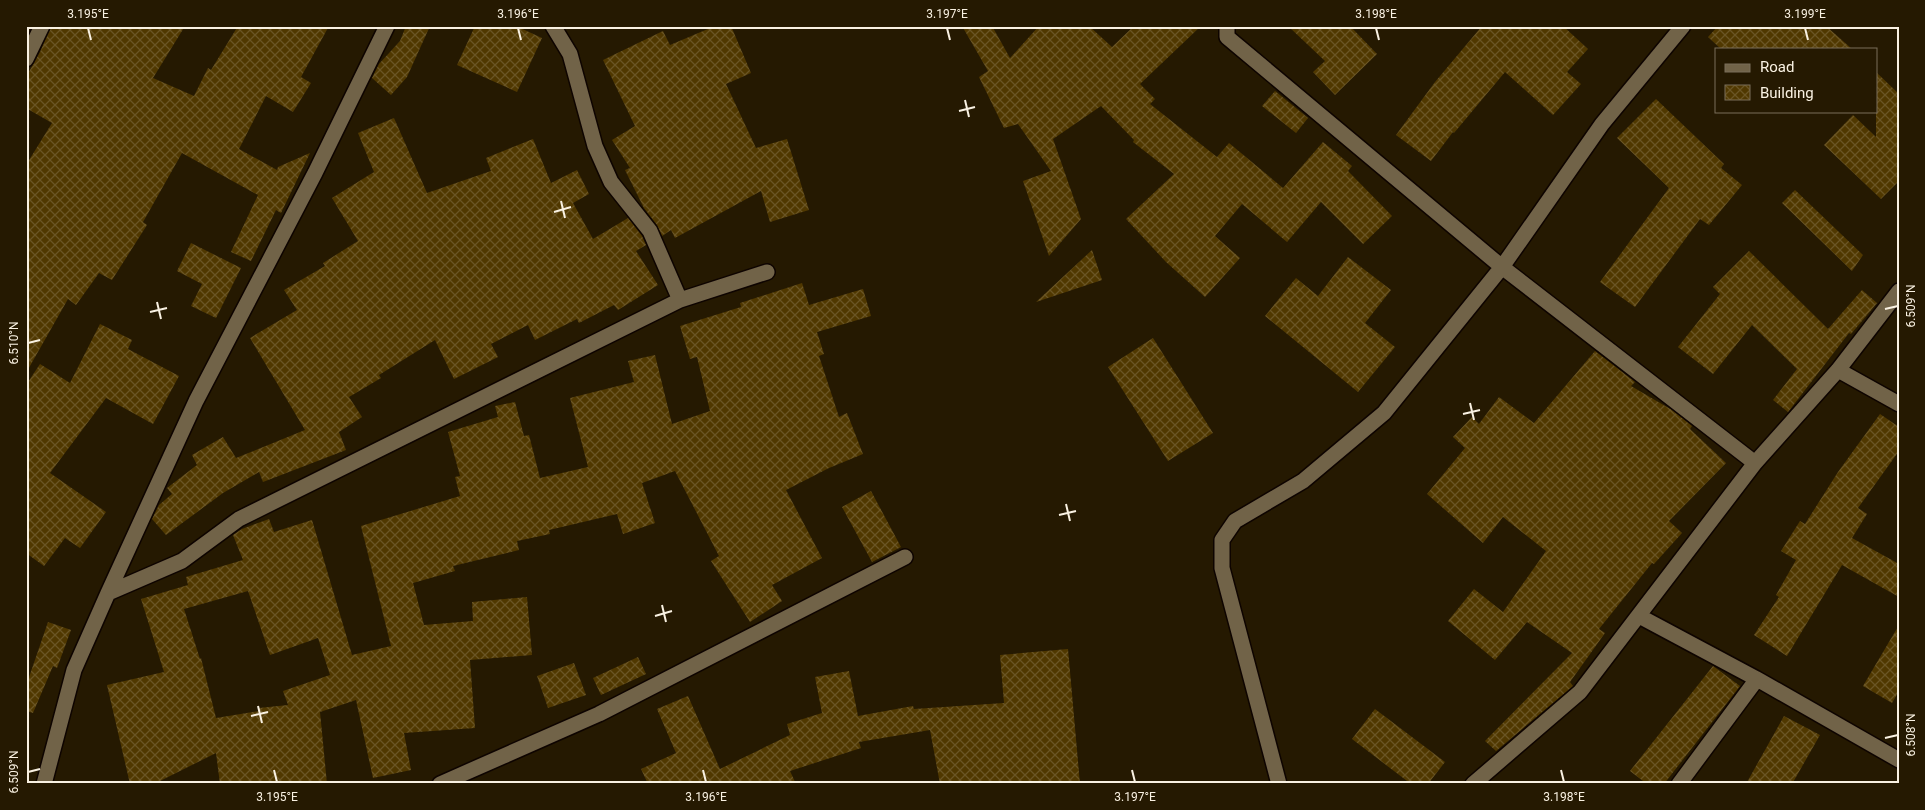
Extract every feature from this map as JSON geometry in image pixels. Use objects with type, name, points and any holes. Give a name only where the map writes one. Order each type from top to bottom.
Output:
[{"type":"street","points":[[26,59],[42,26]]},
{"type":"street","points":[[44,784],[74,670],[108,593],[196,401],[315,173],[387,26]]},
{"type":"street","points":[[553,26],[570,54],[595,146],[611,182],[650,231],[680,300]]},
{"type":"street","points":[[1227,26],[1227,38],[1502,267],[1755,463]]},
{"type":"street","points":[[1279,784],[1222,568],[1222,540],[1235,521],[1303,481],[1384,413],[1502,267],[1602,124],[1683,26]]},
{"type":"street","points":[[108,593],[182,561],[239,519],[680,300],[766,272]]},
{"type":"street","points":[[1474,784],[1580,692],[1755,463],[1838,370],[1899,292]]},
{"type":"street","points":[[1838,370],[1899,404]]},
{"type":"street","points":[[440,784],[599,714],[905,557]]},
{"type":"street","points":[[1639,616],[1757,679],[1899,760]]},
{"type":"street","points":[[1679,784],[1757,679]]},
{"type":"building","points":[[51,26],[185,26],[153,78],[194,96],[208,68],[211,70],[238,26],[329,26],[301,77],[311,83],[293,112],[266,96],[239,149],[277,170],[278,167],[310,153],[281,213],[276,210],[251,261],[231,252],[258,195],[182,153],[143,222],[147,225],[112,280],[99,273],[76,305],[68,299],[26,373],[26,165],[52,123],[26,108],[26,77],[40,52]]},
{"type":"building","points":[[406,26],[430,26],[407,77],[391,95],[372,78],[379,64],[400,41]]},
{"type":"building","points":[[475,26],[516,26],[542,38],[517,92],[457,65]]},
{"type":"building","points":[[715,26],[731,26],[751,73],[726,84],[756,148],[787,139],[809,210],[770,222],[761,191],[675,238],[671,230],[662,236],[657,225],[644,208],[625,170],[630,168],[612,140],[635,126],[603,60],[663,31],[670,45]]},
{"type":"building","points":[[962,26],[992,26],[1010,58],[1039,26],[1089,26],[1112,47],[1134,26],[1201,26],[1140,84],[1155,99],[1150,104],[1217,157],[1229,143],[1283,188],[1323,142],[1352,166],[1348,171],[1392,216],[1363,244],[1321,202],[1287,242],[1242,204],[1215,236],[1240,258],[1205,297],[1166,262],[1126,219],[1174,174],[1133,142],[1134,140],[1101,106],[1053,139],[1081,219],[1049,256],[1023,181],[1051,171],[1018,124],[1004,128],[979,77],[988,71]]},
{"type":"building","points":[[1288,26],[1350,26],[1377,54],[1335,95],[1313,72],[1325,61]]},
{"type":"building","points":[[1482,26],[1563,26],[1588,49],[1567,72],[1581,84],[1553,115],[1505,72],[1453,132],[1431,161],[1396,135],[1435,82]]},
{"type":"building","points":[[1718,26],[1826,26],[1851,48],[1720,48],[1708,37]]},
{"type":"building","points":[[1878,74],[1899,94],[1899,181],[1881,199],[1824,145],[1853,115],[1876,137]]},
{"type":"building","points":[[1275,91],[1308,118],[1296,133],[1262,106]]},
{"type":"building","points":[[1656,99],[1724,164],[1721,168],[1742,185],[1709,225],[1700,219],[1635,307],[1600,282],[1669,188],[1617,138]]},
{"type":"building","points":[[394,118],[427,193],[491,171],[486,158],[533,139],[551,183],[577,170],[589,194],[573,203],[593,239],[628,218],[642,236],[646,245],[636,251],[658,285],[618,310],[614,305],[579,323],[577,319],[535,340],[528,325],[491,344],[498,357],[454,379],[435,340],[379,375],[381,378],[349,397],[362,417],[339,432],[346,450],[263,482],[259,472],[223,493],[166,535],[152,519],[159,505],[172,494],[167,488],[197,465],[192,455],[223,437],[236,458],[305,430],[250,338],[297,310],[284,290],[325,266],[323,263],[358,241],[332,198],[374,172],[358,133]]},
{"type":"building","points":[[1795,190],[1863,255],[1852,271],[1782,203]]},
{"type":"building","points":[[191,243],[241,268],[216,318],[191,306],[202,284],[177,271]]},
{"type":"building","points":[[1092,250],[1102,280],[1036,302]]},
{"type":"building","points":[[1749,251],[1828,329],[1862,290],[1877,303],[1851,334],[1849,333],[1788,412],[1773,400],[1797,369],[1752,325],[1713,374],[1678,347],[1720,294],[1713,287]]},
{"type":"building","points":[[1348,257],[1391,290],[1365,323],[1395,347],[1358,392],[1265,316],[1296,278],[1318,296]]},
{"type":"building","points":[[802,283],[809,305],[863,289],[871,316],[817,332],[824,354],[819,356],[839,417],[847,413],[863,454],[829,468],[786,490],[822,558],[772,585],[782,601],[750,622],[711,561],[719,556],[675,471],[642,483],[655,523],[623,534],[617,514],[549,530],[550,534],[517,541],[519,550],[453,566],[455,571],[413,583],[424,625],[473,621],[472,602],[527,597],[532,655],[470,660],[475,728],[404,733],[411,770],[373,778],[356,700],[320,712],[327,784],[220,784],[216,753],[154,784],[130,784],[107,685],[164,672],[141,599],[188,585],[186,577],[243,560],[233,535],[242,529],[269,519],[274,532],[312,520],[352,655],[391,646],[361,526],[460,496],[455,477],[460,476],[448,432],[498,417],[495,406],[515,402],[524,436],[529,435],[540,478],[588,467],[570,398],[634,382],[628,361],[655,355],[672,424],[710,411],[697,357],[690,359],[680,326],[741,307],[740,303]],"holes":[[[248,591],[270,655],[318,638],[330,675],[283,691],[288,705],[259,708],[259,711],[216,718],[201,658],[184,609]]]},
{"type":"building","points":[[100,324],[132,340],[128,349],[179,376],[153,424],[106,398],[50,473],[106,512],[80,548],[65,538],[44,566],[26,553],[26,385],[40,364],[70,383]]},
{"type":"building","points":[[1153,338],[1213,433],[1168,461],[1108,367]]},
{"type":"building","points":[[1595,351],[1635,382],[1631,386],[1672,410],[1692,426],[1690,429],[1726,463],[1669,521],[1682,533],[1654,564],[1652,563],[1599,629],[1605,633],[1570,682],[1573,686],[1496,751],[1485,741],[1572,653],[1527,622],[1495,660],[1448,621],[1474,589],[1503,612],[1546,551],[1503,517],[1483,543],[1427,494],[1465,448],[1453,437],[1472,417],[1479,424],[1499,397],[1534,423]]},
{"type":"building","points":[[1880,414],[1899,427],[1899,451],[1858,508],[1867,514],[1852,538],[1899,564],[1899,597],[1842,565],[1787,656],[1754,635],[1779,597],[1776,595],[1796,560],[1781,551],[1800,521],[1805,524],[1838,472]]},
{"type":"building","points":[[871,491],[901,547],[872,562],[842,507]]},
{"type":"building","points":[[48,622],[71,630],[57,668],[53,666],[33,713],[26,711],[26,686]]},
{"type":"building","points":[[1899,625],[1899,691],[1892,703],[1863,686]]},
{"type":"building","points":[[1068,649],[1080,784],[940,784],[930,730],[859,742],[861,748],[790,771],[796,784],[648,784],[641,769],[676,753],[657,709],[688,696],[720,769],[790,735],[787,724],[822,713],[815,677],[849,671],[858,716],[913,706],[914,709],[1004,703],[1000,655]]},
{"type":"building","points":[[638,657],[646,674],[601,695],[593,678]]},
{"type":"building","points":[[574,663],[586,695],[548,708],[537,676]]},
{"type":"building","points":[[1713,666],[1740,686],[1664,784],[1647,784],[1630,771]]},
{"type":"building","points":[[1375,709],[1445,762],[1428,784],[1411,784],[1352,739]]},
{"type":"building","points":[[1784,716],[1820,735],[1792,784],[1746,784]]}]
